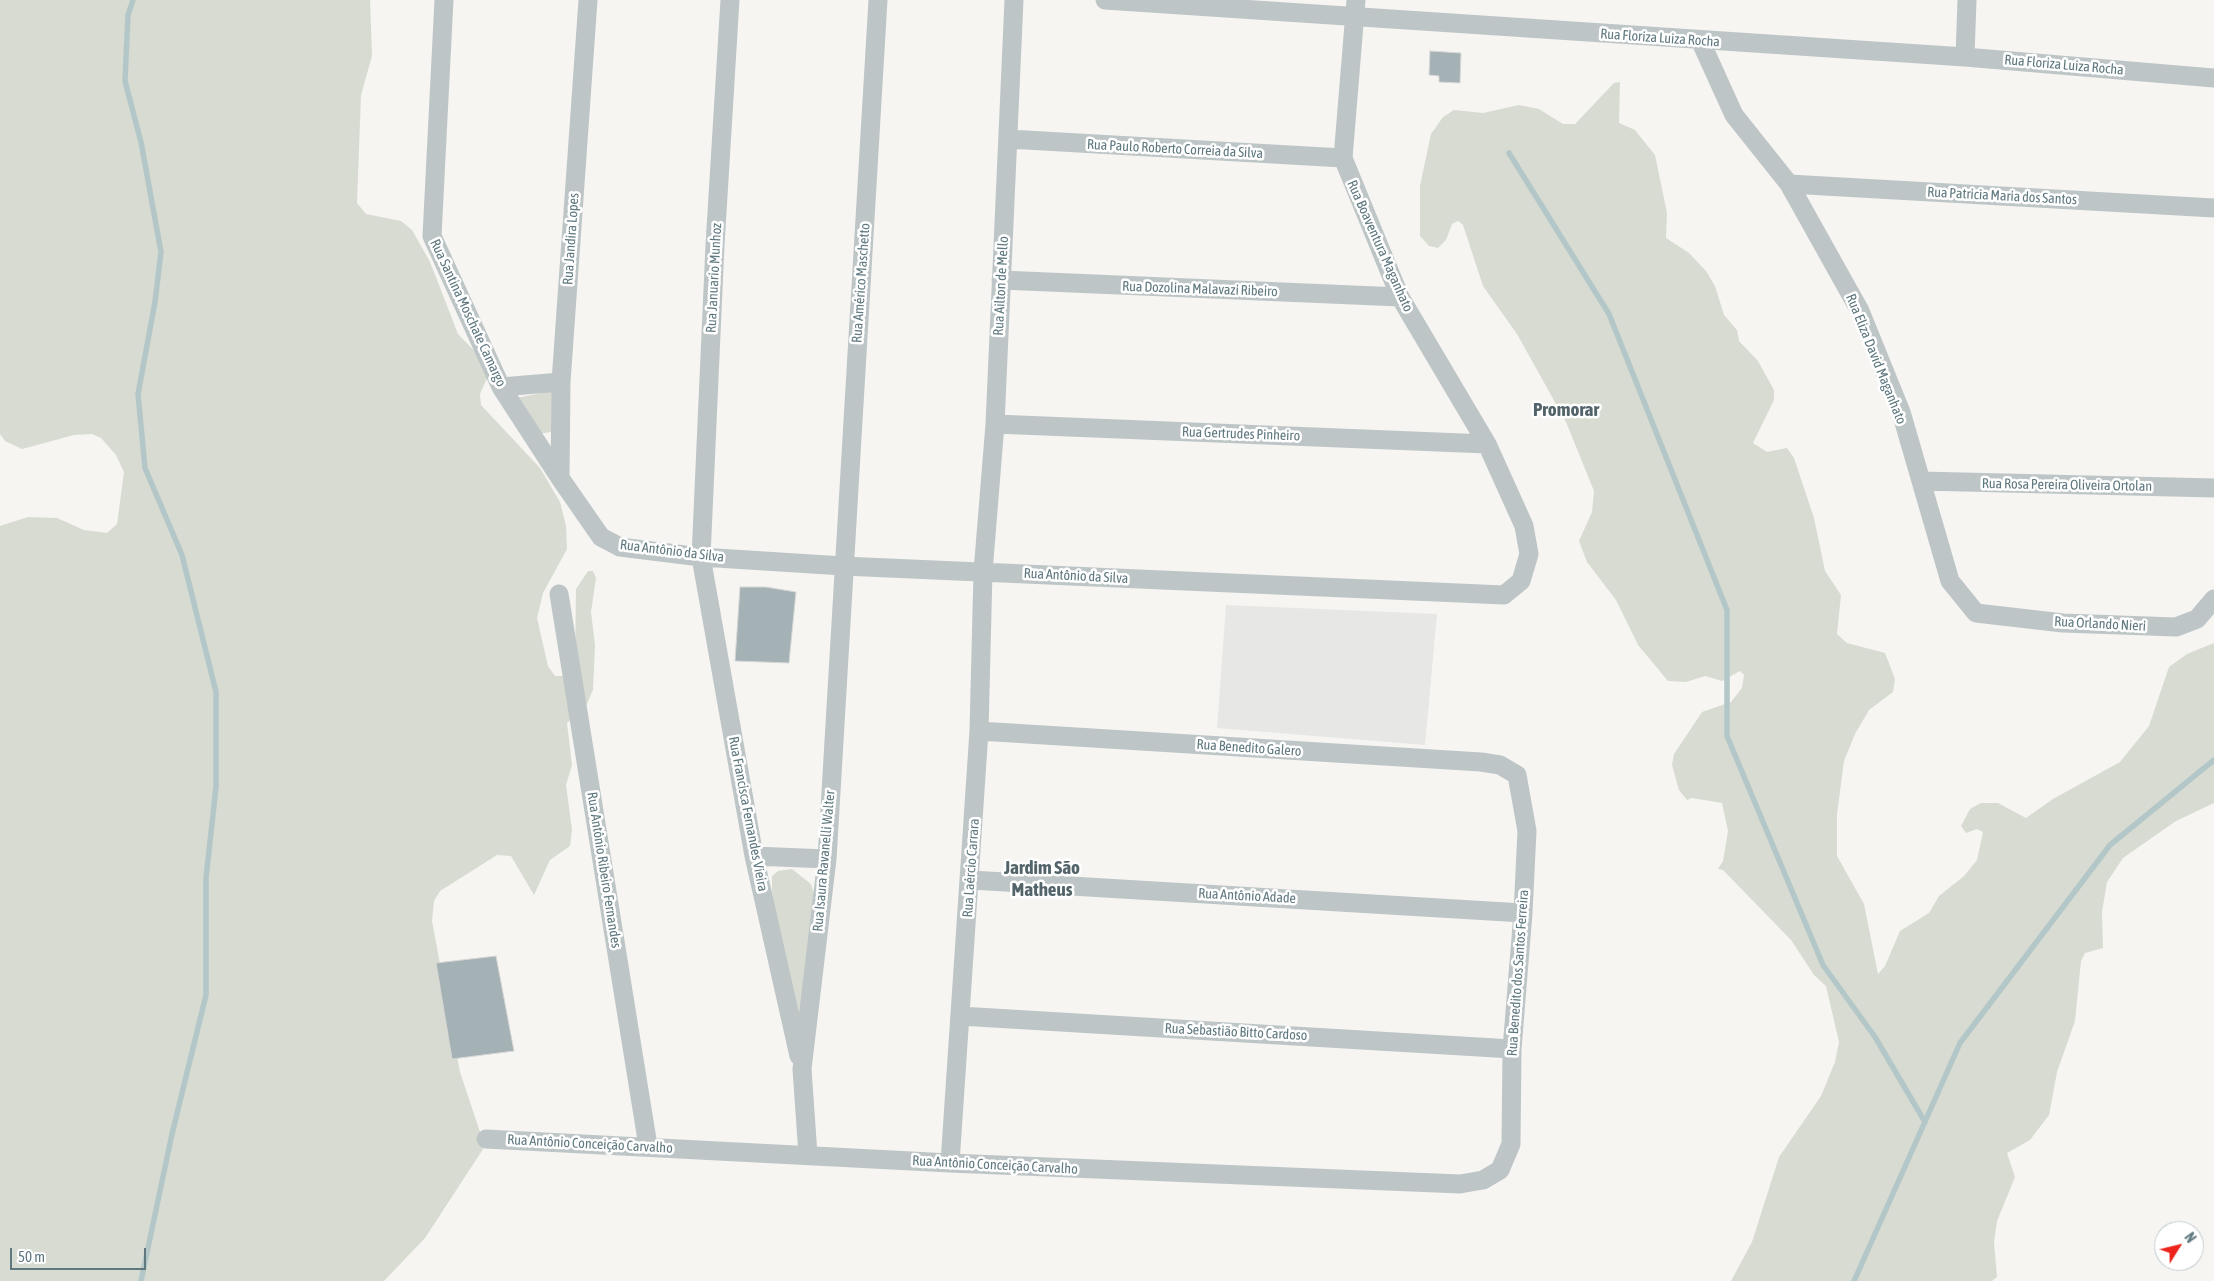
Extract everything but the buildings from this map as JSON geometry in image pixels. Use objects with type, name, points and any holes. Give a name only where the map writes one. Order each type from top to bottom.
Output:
[{"type":"street","name":"Rua Santina Moschate Camargo","points":[[444,0],[432,236],[501,387],[601,537]]},
{"type":"street","name":"Rua Jandira Lopes","points":[[560,478],[561,382],[588,0]]},
{"type":"street","name":"Rua Januario Munhoz","points":[[701,557],[715,245],[730,0]]},
{"type":"street","name":"Rua Américo Maschetto","points":[[843,566],[878,0]]},
{"type":"street","name":"Rua Ailton de Mello","points":[[984,572],[995,424],[1014,0]]},
{"type":"street","name":"Rua Floriza Luiza Rocha","points":[[1106,0],[1356,9],[1700,40],[1965,57],[2214,78]]},
{"type":"street","points":[[1965,57],[1967,0]]},
{"type":"street","name":"Rua Boaventura Maganhato","points":[[1356,9],[1343,158],[1400,298],[1487,444],[1524,526],[1529,554]]},
{"type":"street","name":"Rua Eliza David Maganhato","points":[[1700,40],[1734,115],[1789,184],[1860,311],[1901,412],[1950,582],[1976,614]]},
{"type":"street","name":"Rua Paulo Roberto Correia da Silva","points":[[1008,139],[1343,158]]},
{"type":"street","name":"Rua Patricia Maria dos Santos","points":[[1789,184],[2214,208]]},
{"type":"street","name":"Rua Dozolina Malavazi Ribeiro","points":[[1001,280],[1400,298]]},
{"type":"street","points":[[501,387],[561,382]]},
{"type":"street","name":"Rua Gertrudes Pinheiro","points":[[995,424],[1487,444]]},
{"type":"street","name":"Rua Rosa Pereira Oliveira Ortolan","points":[[1921,481],[2214,488]]},
{"type":"street","name":"Rua Antônio da Silva","points":[[601,537],[620,547],[701,557],[843,566],[1504,595],[1521,581],[1529,554]]},
{"type":"street","name":"Rua Francisca Fernandes Vieira","points":[[701,557],[754,856],[802,1069]]},
{"type":"street","name":"Rua Isaura Ravanelli Walter","points":[[808,1156],[802,1069],[827,859],[843,566]]},
{"type":"street","name":"Rua Laércio Carrara","points":[[950,1163],[971,880],[979,731],[984,572]]},
{"type":"street","name":"Rua Antônio Ribeiro Fernandes","points":[[560,594],[648,1146]]},
{"type":"street","name":"Rua Orlando Nieri","points":[[1976,614],[2063,623],[2176,627],[2197,619],[2214,599]]},
{"type":"street","name":"Rua Benedito Galero","points":[[979,731],[1481,762],[1500,765],[1517,775]]},
{"type":"street","name":"Rua Benedito dos Santos Ferreira","points":[[1500,1170],[1511,1144],[1512,1048],[1523,913],[1526,831],[1517,775]]},
{"type":"street","points":[[754,856],[827,859]]},
{"type":"street","name":"Rua Antônio Adade","points":[[971,880],[1523,913]]},
{"type":"street","name":"Rua Sebastião Bitto Cardoso","points":[[960,1016],[1512,1048]]},
{"type":"street","name":"Rua Antônio Conceição Carvalho","points":[[486,1139],[950,1163],[1460,1184],[1483,1180],[1500,1170]]},
{"type":"shaded area","points":[[0,0],[370,0],[372,56],[361,95],[357,203],[366,214],[401,221],[412,230],[430,262],[458,334],[488,365],[488,376],[480,394],[481,405],[540,468],[560,502],[566,526],[567,549],[543,593],[537,618],[548,666],[555,676],[566,676],[575,669],[576,589],[588,571],[593,571],[596,578],[591,612],[595,645],[593,690],[586,706],[567,723],[572,765],[566,785],[572,830],[570,846],[550,860],[534,895],[511,856],[497,855],[440,891],[434,901],[432,921],[460,1072],[482,1138],[487,1143],[425,1238],[384,1281],[0,1281],[0,526],[28,517],[57,518],[84,530],[107,533],[117,524],[124,472],[116,455],[101,438],[92,434],[74,435],[22,449],[5,441],[0,434]]},
{"type":"shaded area","points":[[1620,82],[1619,123],[1635,130],[1655,155],[1667,213],[1666,238],[1689,253],[1706,271],[1715,286],[1724,315],[1737,330],[1739,341],[1758,361],[1774,390],[1774,400],[1753,443],[1767,452],[1787,448],[1794,458],[1814,518],[1825,571],[1841,595],[1837,634],[1847,643],[1885,653],[1895,679],[1893,692],[1869,710],[1855,734],[1844,761],[1837,814],[1837,856],[1864,904],[1878,974],[1885,966],[1900,931],[1929,913],[1939,896],[1964,876],[1977,860],[1983,832],[1977,829],[1966,833],[1961,826],[1970,809],[1981,803],[1998,803],[2026,818],[2053,799],[2120,762],[2149,726],[2169,667],[2187,654],[2214,643],[2214,803],[2176,821],[2123,858],[2107,882],[2102,912],[2103,948],[2085,953],[2081,961],[2075,1021],[2057,1072],[2049,1115],[2030,1140],[2007,1153],[2015,1177],[1997,1221],[1994,1242],[1997,1277],[1992,1281],[1731,1281],[1752,1242],[1779,1157],[1821,1096],[1835,1062],[1839,1042],[1826,986],[1814,975],[1791,940],[1723,870],[1718,869],[1723,861],[1728,831],[1722,803],[1692,798],[1687,800],[1679,790],[1672,765],[1674,754],[1702,712],[1731,702],[1742,688],[1744,675],[1740,671],[1722,681],[1705,676],[1686,682],[1668,681],[1638,645],[1616,600],[1587,562],[1579,541],[1592,512],[1594,491],[1566,422],[1517,334],[1483,286],[1463,225],[1458,221],[1452,224],[1446,240],[1438,248],[1429,246],[1420,236],[1420,186],[1431,134],[1443,117],[1454,110],[1483,113],[1519,105],[1539,109],[1563,124],[1575,124],[1614,83]]},
{"type":"shaded area","points":[[552,391],[551,432],[537,434],[516,398]]},
{"type":"shaded area","points":[[1226,605],[1437,614],[1425,745],[1217,728]]},
{"type":"shaded area","points":[[792,869],[811,884],[814,894],[806,1015],[790,1017],[772,891],[772,876],[778,871]]},
{"type":"waterway","points":[[133,0],[128,15],[125,81],[141,142],[161,252],[155,302],[138,394],[145,468],[182,555],[216,692],[216,787],[206,878],[206,995],[172,1134],[141,1281]]},
{"type":"waterway","points":[[1509,153],[1609,314],[1727,610],[1727,736],[1823,965],[1875,1037],[1925,1122]]},
{"type":"waterway","points":[[1854,1281],[1960,1043],[2110,845],[2214,760]]},
{"type":"district","name":"Promorar","points":[[1566,410]]},
{"type":"district","name":"Jardim São Matheus","points":[[1042,879]]}]
